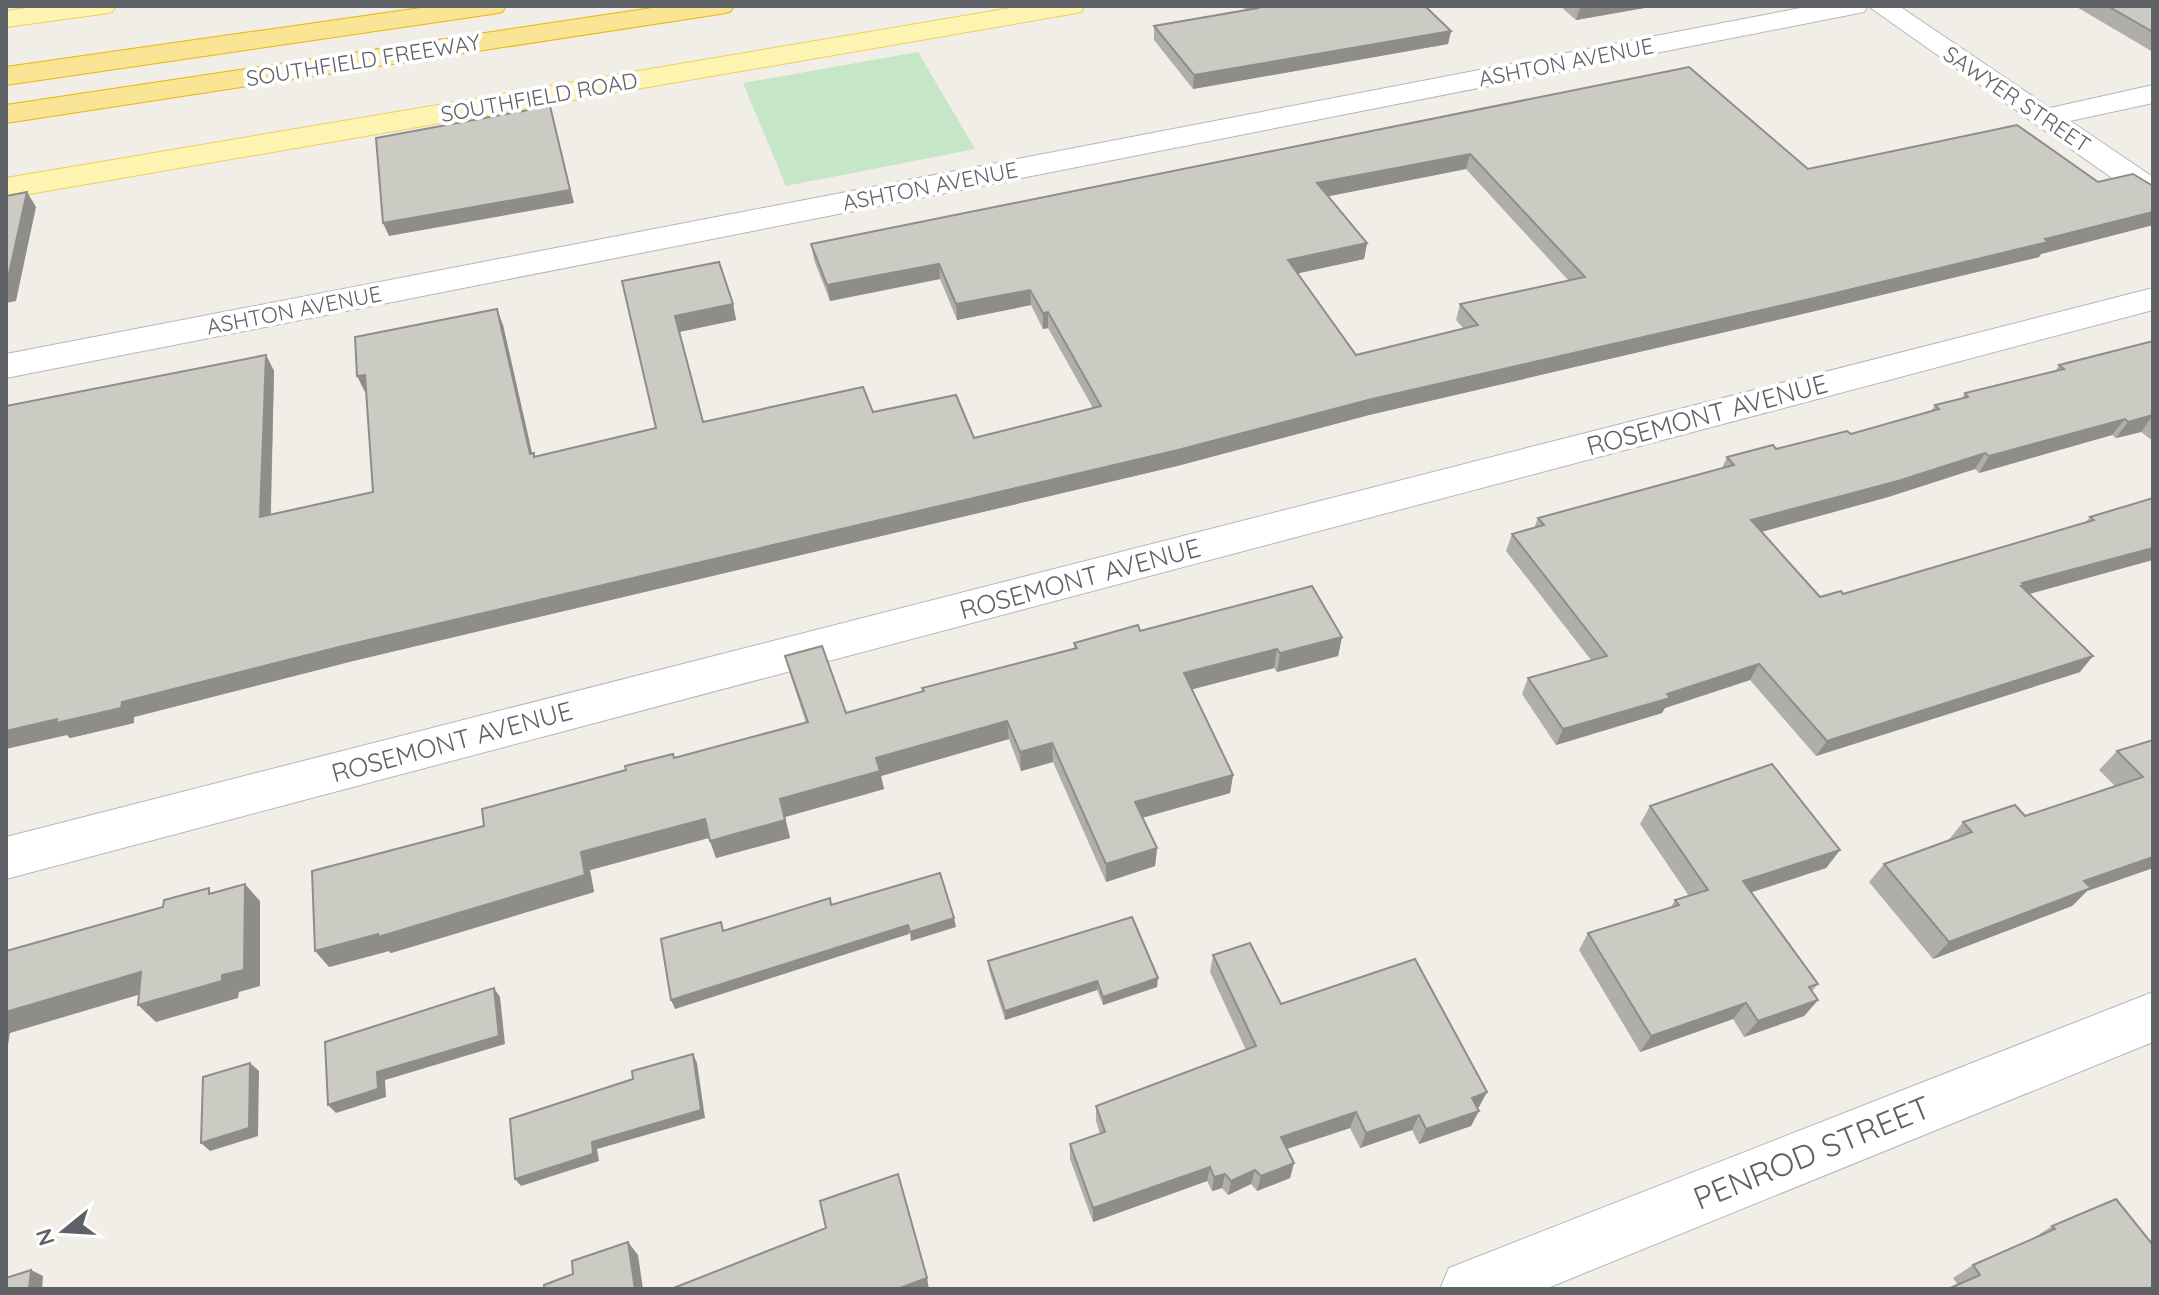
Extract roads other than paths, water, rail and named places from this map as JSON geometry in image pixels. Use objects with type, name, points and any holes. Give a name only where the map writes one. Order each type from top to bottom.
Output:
[{"type":"highway","name":"SOUTHFIELD FREEWAY","points":[[6,76],[492,6]]},
{"type":"highway","name":"SOUTHFIELD FREEWAY","points":[[6,114],[720,6]]},
{"type":"main road","points":[[6,19],[102,6]]},
{"type":"main road","name":"SOUTHFIELD ROAD","points":[[6,188],[1071,6]]},
{"type":"street","name":"ASHTON AVENUE","points":[[6,366],[1854,6]]},
{"type":"street","name":"SAWYER STREET","points":[[1881,6],[2153,192]]},
{"type":"street","points":[[2045,118],[2153,94]]},
{"type":"street","name":"ROSEMONT AVENUE","points":[[6,858],[2153,299]]},
{"type":"street","name":"PENROD STREET","points":[[1470,1289],[2153,1017]]}]
